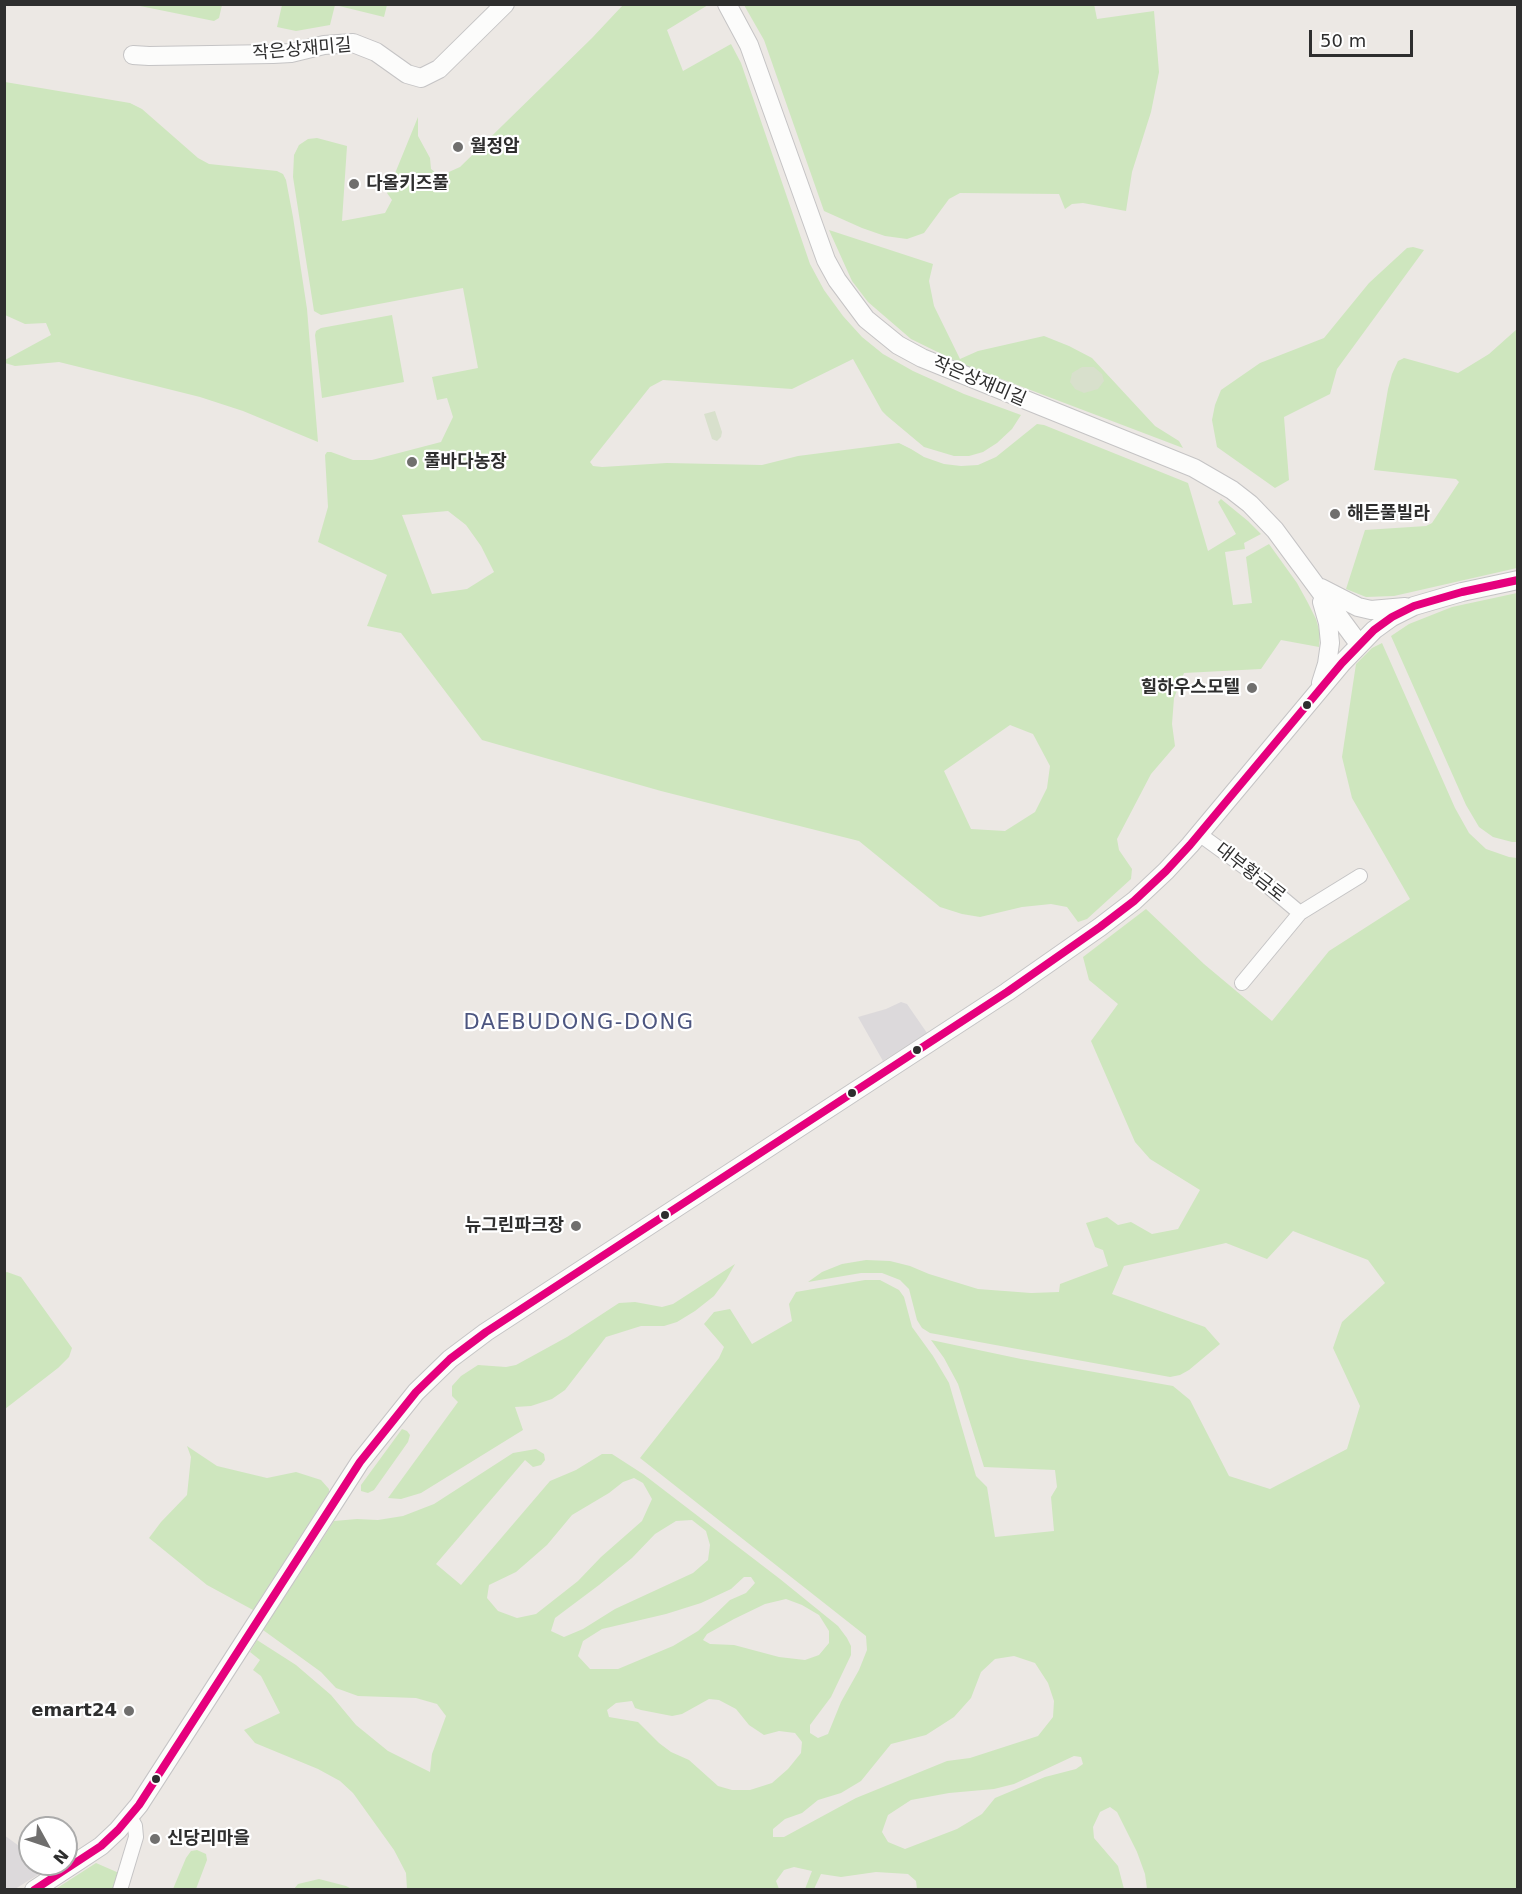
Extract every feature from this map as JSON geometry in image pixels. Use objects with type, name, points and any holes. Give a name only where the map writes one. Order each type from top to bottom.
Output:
[{"type":"main road","name":"작은상재미길","points":[[133,55],[273,54],[291,53],[324,45],[353,43],[376,52],[406,74],[421,78],[439,69],[505,4]]},
{"type":"main road","name":"작은상재미길","points":[[727,4],[749,45],[826,260],[837,280],[866,319],[898,345],[922,358],[1194,468],[1222,483],[1267,520],[1359,644]]},
{"type":"main road","points":[[1315,583],[1339,598],[1363,608],[1382,610],[1414,606],[1462,592],[1518,580]]},
{"type":"main road","points":[[1315,583],[1326,615],[1330,642],[1327,664],[1317,693]]},
{"type":"main road","points":[[34,1890],[101,1846],[130,1817],[166,1766],[356,1469],[398,1413],[431,1376],[486,1332],[852,1095],[1069,949],[1134,901],[1166,871],[1199,834],[1359,644],[1381,625],[1414,606]]},
{"type":"street","name":"대부황금로","points":[[1199,834],[1250,871],[1300,913]]},
{"type":"street","name":"대부황금로","points":[[1242,983],[1300,913],[1360,876]]},
{"type":"street","points":[[120,1890],[136,1837],[135,1826],[130,1817]]},
{"type":"shaded area","points":[[901,1002],[907,1004],[927,1033],[883,1061],[858,1017]]},
{"type":"shaded area","points":[[4,1835],[18,1845],[18,1876],[36,1876],[15,1889],[5,1889]]},
{"type":"green space","points":[[282,4],[387,5],[384,17],[335,5],[330,25],[296,31],[277,27]]},
{"type":"green space","points":[[1094,4],[1097,19],[1154,11],[1159,72],[1151,112],[1132,172],[1126,211],[1083,203],[1072,204],[1065,209],[1059,194],[960,193],[949,199],[924,233],[907,239],[885,236],[824,211],[764,40],[744,5]]},
{"type":"green space","points":[[135,5],[222,5],[219,18],[214,21]]},
{"type":"green space","points":[[623,5],[708,5],[667,30],[683,71],[731,44],[741,63],[810,264],[824,290],[843,316],[862,337],[883,354],[913,371],[964,394],[1021,415],[1012,429],[983,452],[969,456],[954,456],[924,447],[887,416],[853,359],[792,389],[663,380],[650,387],[590,462],[593,466],[667,463],[762,465],[798,456],[899,443],[924,457],[944,464],[978,465],[996,457],[1037,424],[1044,425],[1188,483],[1208,551],[1236,534],[1218,502],[1221,499],[1248,521],[1261,534],[1244,543],[1245,549],[1225,552],[1233,605],[1252,603],[1246,557],[1269,544],[1297,583],[1316,619],[1320,633],[1319,647],[1281,640],[1261,669],[1184,673],[1174,698],[1172,724],[1175,746],[1151,774],[1117,839],[1119,850],[1132,869],[1131,879],[1087,919],[1078,922],[1067,907],[1051,904],[1022,907],[980,917],[962,914],[940,907],[859,841],[661,791],[482,740],[401,633],[367,626],[387,575],[318,542],[328,507],[325,455],[327,452],[353,460],[372,460],[441,442],[453,417],[447,398],[437,400],[432,377],[478,368],[463,288],[321,315],[314,311],[293,177],[294,155],[299,145],[308,139],[317,138],[347,146],[342,221],[385,213],[392,200],[387,193],[418,117],[418,136],[430,158],[431,169],[440,176],[460,167]],"holes":[[[448,511],[466,525],[481,546],[494,572],[467,589],[432,594],[402,515]],[[1010,725],[1033,734],[1050,766],[1047,788],[1035,812],[1005,831],[971,829],[944,771]]]},
{"type":"green space","points":[[5,82],[130,103],[142,109],[198,158],[209,164],[277,171],[283,174],[293,217],[307,309],[318,442],[243,411],[200,397],[59,362],[15,366],[5,363],[5,360],[51,335],[46,323],[25,324],[5,315]]},
{"type":"green space","points":[[829,230],[933,264],[929,281],[934,306],[960,359],[978,351],[1044,336],[1092,358],[1155,426],[1179,441],[1183,448],[962,364],[911,339],[868,302],[852,281]]},
{"type":"green space","points":[[1407,248],[1424,250],[1337,369],[1330,394],[1284,417],[1289,480],[1275,488],[1217,447],[1212,420],[1221,390],[1260,363],[1324,338],[1369,283]]},
{"type":"green space","points":[[392,315],[404,382],[322,398],[316,331],[321,328]]},
{"type":"green space","points":[[1517,329],[1517,568],[1394,596],[1366,597],[1346,589],[1365,530],[1426,526],[1432,523],[1459,482],[1456,479],[1374,470],[1388,389],[1398,361],[1404,358],[1458,373],[1489,354]]},
{"type":"green space","points":[[1082,367],[1094,367],[1102,374],[1104,381],[1098,389],[1084,393],[1075,389],[1070,382],[1072,373]]},
{"type":"green space","points":[[715,411],[722,432],[717,441],[712,439],[704,414]]},
{"type":"green space","points":[[1517,593],[1518,842],[1512,842],[1493,837],[1479,827],[1466,805],[1391,636],[1409,624],[1452,607]]},
{"type":"green space","points":[[1382,643],[1455,808],[1469,833],[1486,849],[1517,858],[1517,1889],[1147,1889],[1145,1874],[1137,1852],[1117,1812],[1110,1807],[1100,1812],[1093,1827],[1094,1838],[1118,1866],[1124,1889],[917,1889],[916,1881],[908,1874],[876,1872],[841,1877],[821,1874],[814,1889],[805,1889],[812,1871],[794,1867],[784,1870],[776,1881],[779,1889],[407,1889],[406,1873],[394,1850],[353,1793],[340,1781],[318,1769],[255,1743],[244,1730],[280,1713],[261,1676],[253,1670],[260,1660],[250,1652],[257,1640],[296,1665],[331,1695],[356,1725],[388,1751],[430,1772],[432,1754],[446,1716],[437,1704],[416,1698],[358,1696],[336,1688],[321,1672],[263,1630],[334,1521],[378,1520],[403,1516],[434,1504],[513,1453],[536,1449],[544,1454],[545,1460],[541,1465],[533,1467],[525,1460],[436,1564],[461,1585],[550,1481],[576,1470],[602,1454],[612,1454],[643,1474],[838,1626],[851,1646],[851,1655],[831,1697],[810,1725],[810,1733],[818,1738],[828,1734],[867,1650],[866,1636],[640,1458],[719,1358],[724,1347],[704,1324],[714,1312],[730,1309],[752,1344],[792,1321],[789,1304],[796,1292],[865,1280],[880,1280],[899,1290],[904,1297],[912,1327],[949,1383],[976,1476],[987,1487],[995,1537],[1054,1531],[1051,1497],[1057,1487],[1055,1470],[984,1467],[958,1384],[931,1340],[1021,1359],[1173,1386],[1190,1400],[1229,1476],[1270,1489],[1347,1449],[1360,1406],[1333,1348],[1342,1322],[1385,1283],[1368,1260],[1293,1231],[1267,1259],[1226,1243],[1124,1266],[1112,1294],[1205,1327],[1220,1344],[1189,1370],[1170,1377],[930,1333],[922,1328],[917,1320],[909,1289],[900,1280],[882,1273],[861,1273],[808,1282],[822,1272],[842,1264],[866,1260],[890,1261],[910,1266],[978,1289],[1031,1293],[1059,1292],[1060,1284],[1108,1266],[1103,1250],[1095,1247],[1086,1223],[1107,1217],[1118,1225],[1131,1222],[1152,1234],[1178,1229],[1200,1190],[1150,1159],[1135,1142],[1091,1041],[1118,1004],[1089,980],[1083,957],[1146,909],[1204,964],[1272,1021],[1329,951],[1410,899],[1352,798],[1342,757],[1356,664],[1372,648]],"holes":[[[634,1478],[643,1483],[652,1499],[642,1521],[578,1581],[536,1614],[517,1618],[498,1611],[487,1598],[489,1585],[516,1572],[547,1545],[572,1515],[623,1482]],[[692,1520],[706,1531],[710,1545],[708,1560],[693,1573],[615,1609],[583,1629],[564,1637],[551,1631],[555,1618],[632,1558],[655,1534],[676,1521]],[[744,1577],[751,1577],[755,1583],[746,1593],[730,1600],[698,1631],[673,1646],[618,1669],[590,1669],[578,1656],[583,1641],[602,1629],[701,1603],[731,1589]],[[786,1599],[819,1615],[829,1631],[829,1643],[819,1655],[805,1660],[779,1657],[734,1645],[710,1644],[703,1640],[707,1634],[765,1604]],[[1014,1656],[1035,1663],[1048,1683],[1054,1701],[1053,1717],[1038,1736],[970,1758],[947,1761],[856,1798],[784,1837],[773,1837],[773,1829],[785,1819],[802,1813],[818,1800],[841,1793],[861,1781],[891,1744],[926,1735],[954,1717],[971,1698],[981,1672],[995,1659]],[[709,1699],[719,1700],[736,1709],[749,1725],[764,1735],[779,1731],[795,1733],[802,1742],[801,1753],[772,1783],[750,1790],[732,1790],[718,1786],[689,1760],[671,1752],[659,1743],[638,1722],[609,1717],[607,1710],[616,1703],[632,1701],[635,1708],[672,1716],[682,1714]],[[1074,1756],[1081,1757],[1083,1764],[1076,1769],[1045,1777],[995,1798],[982,1814],[957,1829],[905,1849],[888,1842],[882,1832],[888,1815],[911,1800],[949,1793],[994,1789],[1014,1784]]]},
{"type":"green space","points":[[735,1264],[714,1296],[695,1311],[677,1322],[664,1326],[641,1326],[606,1337],[565,1390],[552,1399],[531,1406],[515,1407],[523,1430],[421,1493],[401,1499],[388,1498],[458,1402],[452,1396],[452,1386],[461,1376],[478,1365],[506,1367],[516,1365],[567,1337],[619,1303],[635,1302],[662,1307],[673,1304]]},
{"type":"green space","points":[[4,1273],[21,1277],[72,1348],[69,1357],[58,1368],[5,1409]]},
{"type":"green space","points":[[402,1429],[410,1435],[408,1442],[374,1490],[368,1493],[361,1491],[361,1485]]},
{"type":"green space","points":[[187,1446],[217,1466],[267,1478],[296,1472],[321,1480],[329,1489],[253,1610],[207,1585],[149,1538],[187,1495],[191,1457]]},
{"type":"green space","points":[[197,1850],[206,1854],[207,1860],[196,1889],[173,1889],[186,1858],[191,1851]]},
{"type":"green space","points":[[96,1863],[119,1873],[113,1889],[54,1890]]},
{"type":"green space","points":[[319,1879],[352,1889],[294,1889],[298,1884]]},
{"type":"transit line","points":[[34,1890],[101,1846],[139,1805],[360,1462],[416,1392],[450,1359],[486,1332],[1007,992],[1134,901],[1190,845],[1342,663],[1374,630],[1392,617],[1414,606],[1462,592],[1518,580]]},
{"type":"place","name":"월정암","points":[[458,147]]},
{"type":"place","name":"다올키즈풀","points":[[354,184]]},
{"type":"place","name":"풀바다농장","points":[[412,462]]},
{"type":"place","name":"해든풀빌라","points":[[1335,514]]},
{"type":"place","name":"힐하우스모텔","points":[[1252,688]]},
{"type":"place","name":"뉴그린파크장","points":[[576,1226]]},
{"type":"place","name":"emart24","points":[[129,1711]]},
{"type":"place","name":"신당리마을","points":[[155,1839]]},
{"type":"district","name":"DAEBUDONG-DONG","points":[[579,1024]]}]
